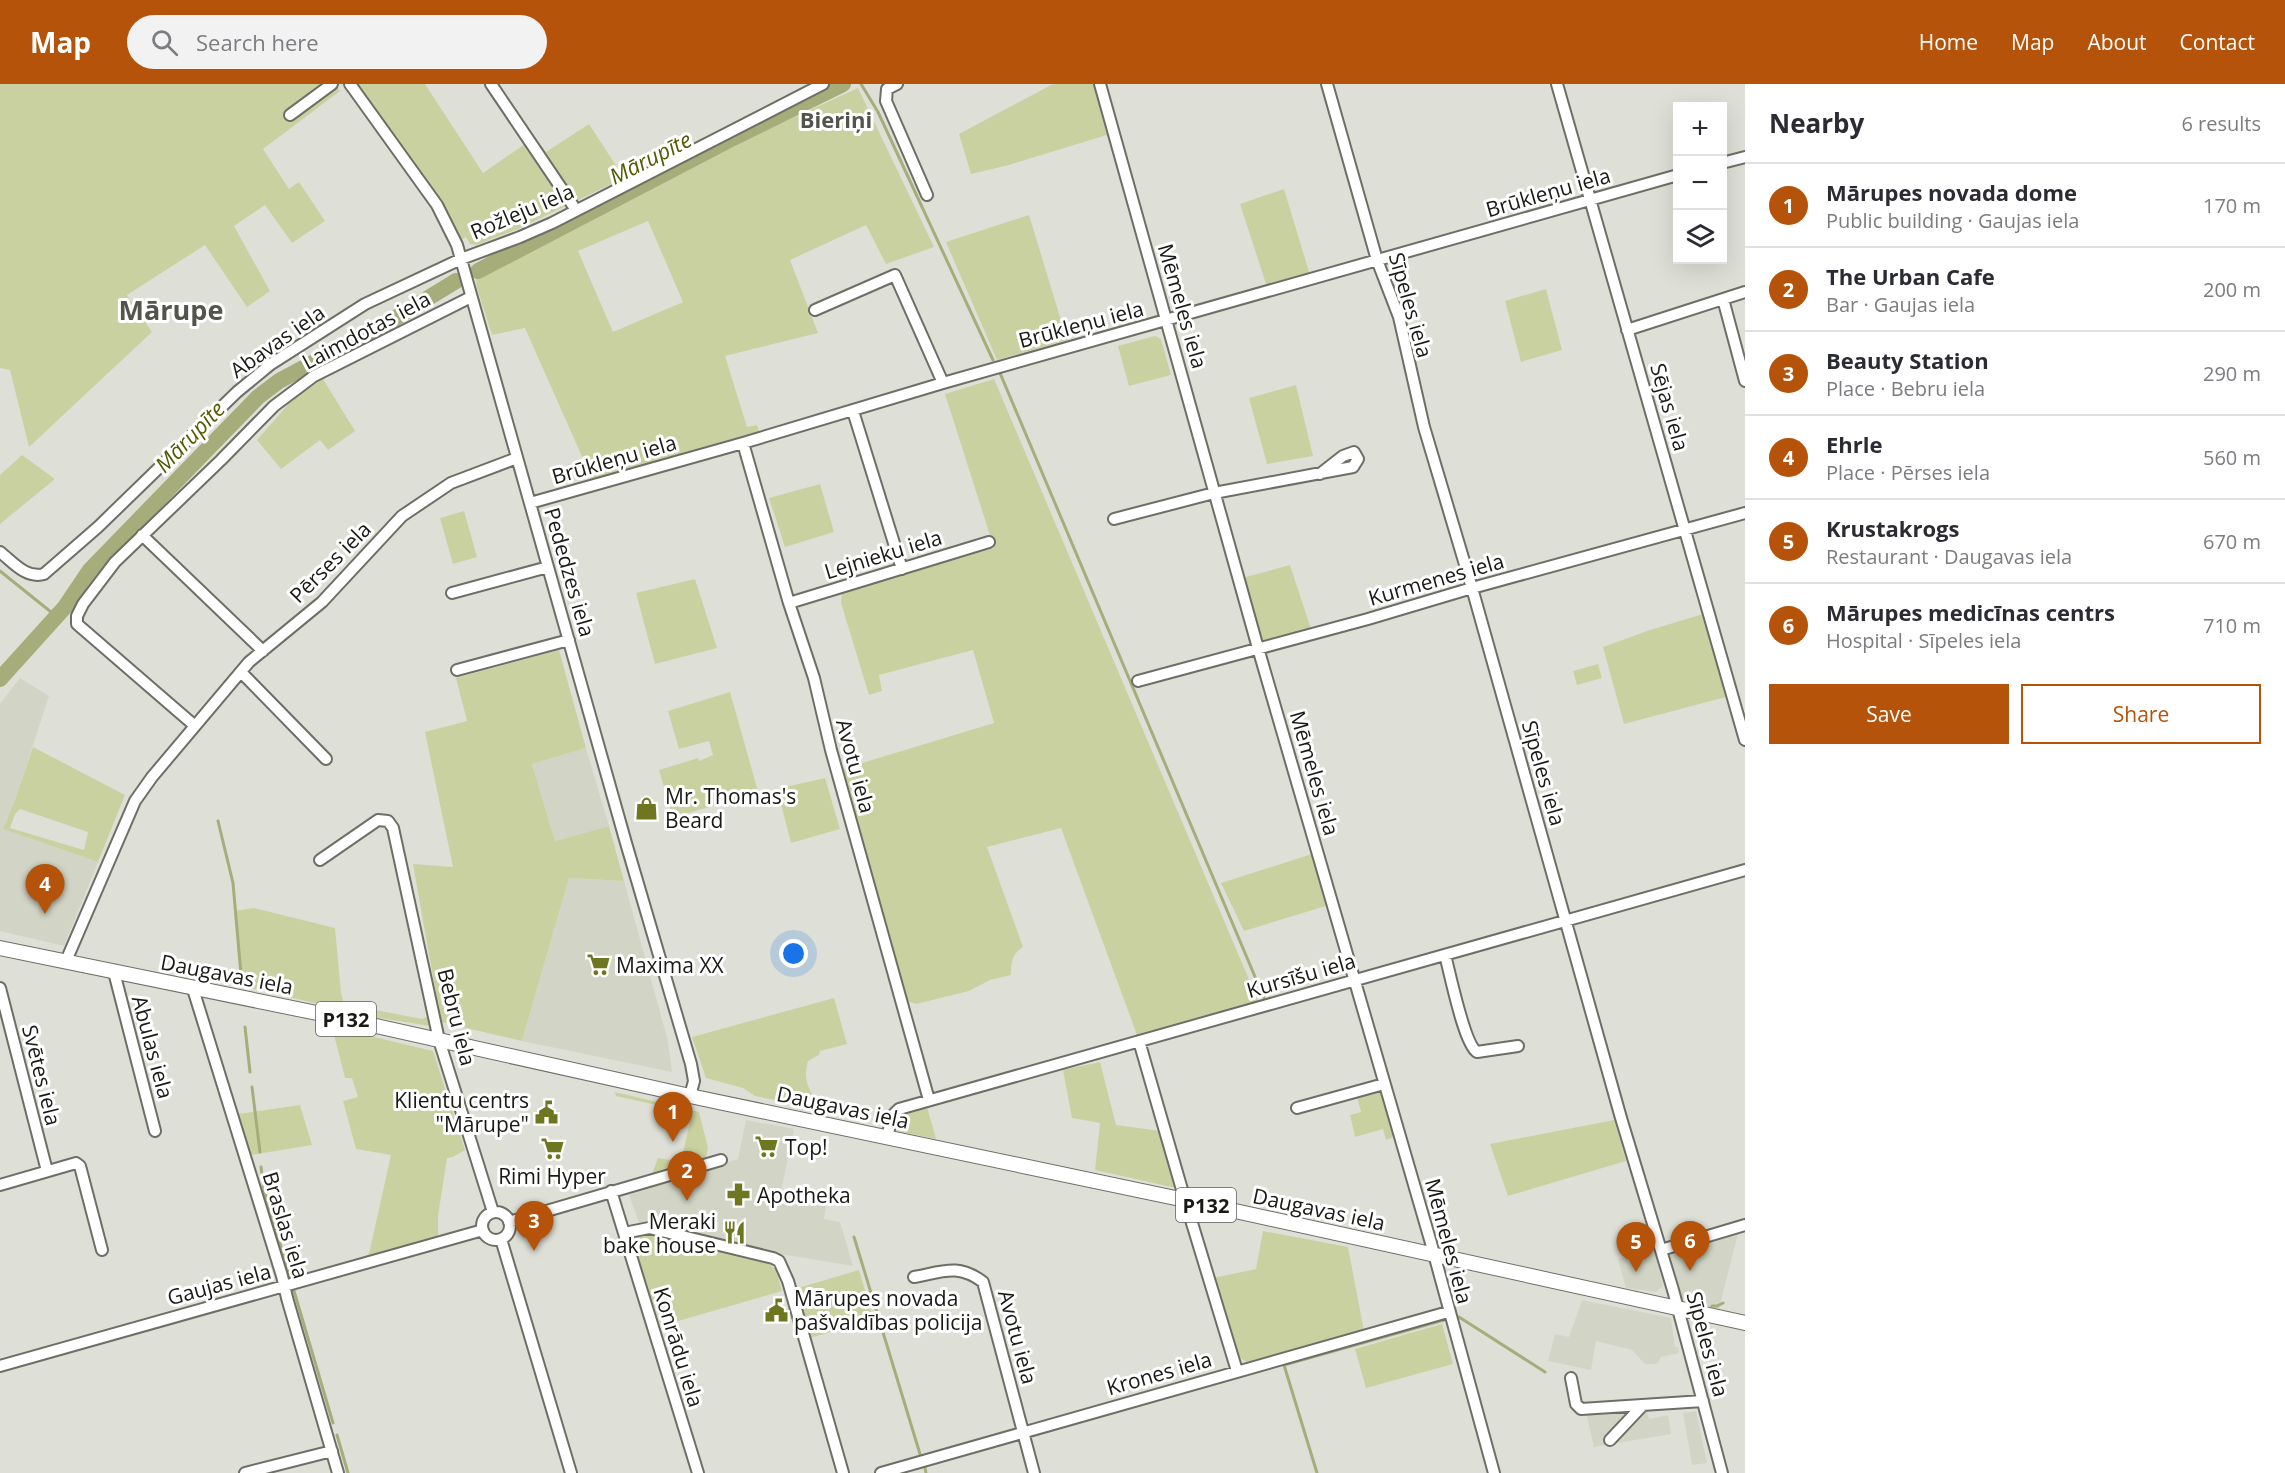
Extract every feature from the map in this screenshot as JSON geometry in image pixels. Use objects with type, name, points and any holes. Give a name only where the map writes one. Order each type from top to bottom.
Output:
[{"type":"main road","name":"Daugavas iela","points":[[0,948],[1185,1200],[1678,1308]]},
{"type":"main road","name":"P132","points":[[1678,1308],[1745,1323]]},
{"type":"street","points":[[290,115],[332,84]]},
{"type":"street","name":"Pededzes iela","points":[[350,84],[437,205],[452,232],[691,1064],[694,1081],[690,1096]]},
{"type":"street","points":[[491,84],[576,210]]},
{"type":"street","name":"Rožleju iela","points":[[461,259],[520,237],[576,210],[823,84]]},
{"type":"street","points":[[897,84],[887,89],[886,101],[927,195]]},
{"type":"street","name":"Mēmeles iela","points":[[1100,84],[1214,493],[1356,980],[1494,1473]]},
{"type":"street","name":"Sīpeles iela","points":[[1327,84],[1377,260],[1399,317],[1424,427],[1473,588],[1678,1308],[1722,1473]]},
{"type":"street","name":"Sējas iela","points":[[1557,84],[1745,740]]},
{"type":"street","points":[[1727,162],[1745,157]]},
{"type":"street","name":"Brūkleņu iela","points":[[530,503],[743,444],[943,383],[1673,177]]},
{"type":"street","name":"Abavas iela","points":[[0,552],[23,571],[33,575],[44,574],[98,527],[237,392],[271,364],[364,304],[461,259]]},
{"type":"street","points":[[815,310],[895,275],[943,383]]},
{"type":"street","points":[[1628,330],[1745,292]]},
{"type":"street","name":"Laimdotas iela","points":[[142,535],[274,406],[314,376],[471,297]]},
{"type":"street","points":[[1723,299],[1745,381]]},
{"type":"street","points":[[853,411],[902,569]]},
{"type":"street","name":"Avotu iela","points":[[743,444],[789,603],[814,678],[834,761],[929,1100]]},
{"type":"street","name":"Pērses iela","points":[[66,961],[135,801],[152,777],[241,672],[322,602],[402,516],[451,483],[517,458]]},
{"type":"street","points":[[1114,519],[1214,493],[1320,474]]},
{"type":"street","name":"Kurmenes iela","points":[[1138,681],[1745,513]]},
{"type":"street","points":[[195,726],[84,631],[76,620],[83,604],[115,562],[142,535],[263,651]]},
{"type":"street","name":"Lejnieku iela","points":[[789,603],[989,542]]},
{"type":"street","points":[[452,593],[548,567]]},
{"type":"street","points":[[457,670],[569,640]]},
{"type":"street","points":[[241,672],[326,759]]},
{"type":"street","name":"Bebru iela","points":[[320,860],[378,820],[387,821],[393,828],[439,1040],[493,1212]]},
{"type":"street","name":"Kursīšu iela","points":[[888,1138],[894,1112],[929,1100],[1745,870]]},
{"type":"street","points":[[1446,955],[1465,1033],[1473,1049],[1477,1052],[1518,1046]]},
{"type":"street","name":"Abulas iela","points":[[114,972],[155,1131]]},
{"type":"street","name":"Svētes iela","points":[[0,988],[47,1171]]},
{"type":"street","name":"Braslas iela","points":[[193,989],[285,1286],[338,1473]]},
{"type":"street","points":[[1139,1041],[1238,1371]]},
{"type":"street","points":[[1297,1108],[1384,1084]]},
{"type":"street","points":[[510,1222],[721,1161]]},
{"type":"street","points":[[0,1185],[76,1163],[80,1166],[102,1250]]},
{"type":"street","name":"Konrādu iela","points":[[611,1191],[698,1473]]},
{"type":"street","points":[[493,1212],[503,1214],[510,1222],[509,1232],[501,1239],[490,1238],[483,1230],[484,1219],[493,1212]]},
{"type":"street","points":[[1661,1250],[1745,1226]]},
{"type":"street","points":[[624,1233],[649,1228],[780,1261],[788,1281],[843,1473]]},
{"type":"street","name":"Gaujas iela","points":[[0,1366],[483,1230]]},
{"type":"street","points":[[501,1239],[571,1473]]},
{"type":"street","name":"Avotu iela","points":[[914,1277],[959,1270],[970,1272],[983,1282],[1034,1473]]},
{"type":"street","name":"Krones iela","points":[[881,1473],[1448,1312]]},
{"type":"street","points":[[1571,1378],[1576,1404],[1581,1409],[1703,1401]]},
{"type":"street","points":[[1610,1440],[1643,1405]]},
{"type":"street","points":[[245,1473],[332,1451]]},
{"type":"shaded area","points":[[20,678],[49,696],[16,797],[3,829],[98,862],[64,946],[0,931],[0,704]]},
{"type":"shaded area","points":[[586,748],[609,826],[555,841],[532,764]]},
{"type":"shaded area","points":[[569,878],[624,881],[668,1041],[672,1072],[522,1041]]},
{"type":"shaded area","points":[[746,1120],[794,1129],[780,1196],[826,1206],[824,1219],[840,1222],[853,1266],[768,1252],[650,1223],[640,1225],[629,1195],[738,1159]]},
{"type":"shaded area","points":[[1739,1230],[1719,1309],[1688,1302],[1679,1297],[1668,1259],[1673,1249]]},
{"type":"shaded area","points":[[1654,1249],[1663,1286],[1656,1292],[1626,1288],[1618,1259]]},
{"type":"shaded area","points":[[1582,1300],[1671,1318],[1675,1347],[1678,1347],[1679,1353],[1661,1357],[1657,1364],[1645,1364],[1632,1350],[1596,1341],[1591,1370],[1548,1361],[1555,1334],[1569,1337]]},
{"type":"shaded area","points":[[1637,1406],[1647,1412],[1649,1419],[1668,1415],[1671,1434],[1594,1447],[1586,1413]]},
{"type":"shaded area","points":[[1696,1411],[1707,1463],[1692,1465],[1683,1413]]},
{"type":"green space","points":[[0,84],[335,84],[340,91],[263,149],[289,189],[299,182],[325,221],[292,243],[265,205],[234,226],[270,291],[247,307],[205,245],[127,295],[152,332],[29,447],[10,370],[0,368]]},
{"type":"green space","points":[[357,84],[425,84],[483,173],[535,137],[546,152],[589,124],[624,178],[518,229],[476,245],[470,244],[466,237],[459,241],[442,204]]},
{"type":"green space","points":[[1053,84],[1093,84],[1107,135],[1009,165],[971,174],[959,134]]},
{"type":"green space","points":[[858,88],[934,247],[886,264],[866,225],[790,260],[818,333],[725,356],[747,427],[757,425],[760,434],[741,440],[739,437],[592,479],[525,328],[492,335],[477,288],[475,268],[486,262],[485,256],[524,241]],"holes":[[[648,221],[683,302],[613,332],[578,251]]]},
{"type":"green space","points":[[1284,189],[1310,275],[1274,286],[1266,284],[1240,204]]},
{"type":"green space","points":[[1029,215],[1067,340],[997,360],[946,242]]},
{"type":"green space","points":[[1546,289],[1562,350],[1521,362],[1505,301]]},
{"type":"green space","points":[[1155,336],[1161,339],[1171,375],[1129,386],[1118,346]]},
{"type":"green space","points":[[323,379],[355,431],[328,450],[320,440],[281,469],[257,440],[292,400]]},
{"type":"green space","points":[[994,379],[1259,1003],[1137,1035],[1061,828],[987,847],[1023,947],[1016,952],[1013,959],[1011,975],[990,980],[969,991],[916,1004],[904,1000],[839,770],[994,723],[973,650],[879,675],[882,691],[869,695],[841,603],[842,592],[994,548],[945,394]]},
{"type":"green space","points":[[1296,385],[1313,456],[1267,464],[1249,398]]},
{"type":"green space","points":[[22,455],[55,479],[0,524],[0,475]]},
{"type":"green space","points":[[820,484],[834,532],[785,547],[769,498]]},
{"type":"green space","points":[[464,511],[477,557],[453,564],[440,518]]},
{"type":"green space","points":[[1290,565],[1311,629],[1267,641],[1259,639],[1242,578]]},
{"type":"green space","points":[[695,579],[717,648],[655,664],[636,593]]},
{"type":"green space","points":[[1703,614],[1726,697],[1624,724],[1603,647]]},
{"type":"green space","points":[[559,650],[586,748],[532,764],[555,841],[609,826],[624,881],[569,878],[522,1041],[441,1022],[413,864],[453,867],[425,732],[467,721],[456,678]]},
{"type":"green space","points":[[1598,664],[1602,678],[1577,685],[1573,671]]},
{"type":"green space","points":[[730,692],[759,795],[673,818],[659,770],[698,758],[699,761],[713,755],[709,741],[679,749],[668,711]]},
{"type":"green space","points":[[33,747],[125,795],[98,862],[3,829]],"holes":[[[20,809],[88,832],[84,850],[10,828],[15,814]]]},
{"type":"green space","points":[[825,778],[840,829],[791,843],[777,789]]},
{"type":"green space","points":[[1312,854],[1326,906],[1244,931],[1221,883]]},
{"type":"green space","points":[[254,908],[335,928],[344,1004],[422,1019],[427,1017],[428,1013],[430,1026],[374,1017],[242,986],[234,911]]},
{"type":"green space","points":[[834,998],[847,1044],[820,1051],[819,1055],[808,1061],[807,1081],[819,1109],[755,1096],[743,1088],[706,1078],[692,1037]]},
{"type":"green space","points":[[332,1027],[433,1051],[465,1150],[447,1158],[438,1216],[438,1238],[358,1260],[369,1254],[391,1155],[356,1149],[343,1101],[358,1097],[352,1078],[345,1078]]},
{"type":"green space","points":[[1100,1062],[1116,1125],[1160,1131],[1176,1188],[1095,1170],[1100,1123],[1072,1118],[1063,1070]]},
{"type":"green space","points":[[1381,1090],[1394,1137],[1386,1140],[1383,1129],[1355,1137],[1350,1115],[1361,1112],[1357,1097]]},
{"type":"green space","points":[[615,1092],[699,1112],[708,1148],[706,1157],[652,1174],[658,1158],[681,1162],[692,1113],[616,1096]]},
{"type":"green space","points":[[300,1105],[312,1145],[251,1155],[238,1114]]},
{"type":"green space","points":[[921,1106],[927,1107],[936,1139],[897,1131],[899,1116]]},
{"type":"green space","points":[[1614,1120],[1626,1161],[1508,1196],[1490,1144]]},
{"type":"green space","points":[[639,1231],[769,1264],[776,1270],[782,1291],[661,1326],[631,1236]]},
{"type":"green space","points":[[1263,1231],[1348,1247],[1364,1331],[1250,1363],[1235,1353],[1213,1278],[1256,1269]]},
{"type":"green space","points":[[859,1270],[874,1321],[809,1338],[795,1289]]},
{"type":"green space","points":[[1442,1324],[1453,1364],[1366,1388],[1355,1349]]},
{"type":"waterway","name":"Mārupīte","points":[[478,271],[733,138],[843,84]]},
{"type":"waterway","points":[[861,84],[878,112],[993,360]]},
{"type":"waterway","name":"Mārupīte","points":[[0,679],[65,607],[90,570],[258,397],[279,381],[389,322],[456,281]]},
{"type":"waterway","points":[[1000,373],[1264,998]]},
{"type":"waterway","points":[[0,571],[56,616]]},
{"type":"waterway","points":[[218,821],[233,883],[242,986]]},
{"type":"waterway","points":[[245,1027],[250,1072]]},
{"type":"waterway","points":[[252,1087],[260,1152]]},
{"type":"waterway","points":[[261,1167],[264,1190],[290,1277]]},
{"type":"waterway","points":[[854,1237],[920,1454]]},
{"type":"waterway","points":[[294,1291],[333,1423]]},
{"type":"waterway","points":[[1712,1306],[1723,1303]]},
{"type":"waterway","points":[[1459,1317],[1545,1372]]},
{"type":"waterway","points":[[1317,1473],[1284,1365],[1444,1320]]},
{"type":"waterway","points":[[337,1435],[348,1473]]},
{"type":"waterway","points":[[925,1468],[926,1473]]},
{"type":"place","name":"Mr. Thomas's Beard","points":[[647,808]]},
{"type":"place","name":"Ehrle","points":[[45,914]]},
{"type":"place","name":"Maxima XX","points":[[598,965]]},
{"type":"place","name":"Klientu centrs \"Mārupe\"","points":[[547,1112]]},
{"type":"place","name":"Mārupes novada dome","points":[[673,1142]]},
{"type":"place","name":"Top!","points":[[767,1147]]},
{"type":"place","name":"Rimi Hyper","points":[[552,1148]]},
{"type":"place","name":"Apotheka","points":[[739,1195]]},
{"type":"place","name":"The Urban Cafe","points":[[687,1201]]},
{"type":"place","name":"Meraki bake house","points":[[734,1233]]},
{"type":"place","name":"Beauty Station","points":[[534,1251]]},
{"type":"place","name":"Mārupes medicīnas centrs","points":[[1690,1271]]},
{"type":"place","name":"Krustakrogs","points":[[1636,1272]]},
{"type":"place","name":"Mārupes novada pašvaldības policija","points":[[776,1310]]},
{"type":"district","name":"Bieriņi","points":[[836,119]]},
{"type":"district","name":"Mārupe","points":[[171,309]]}]
